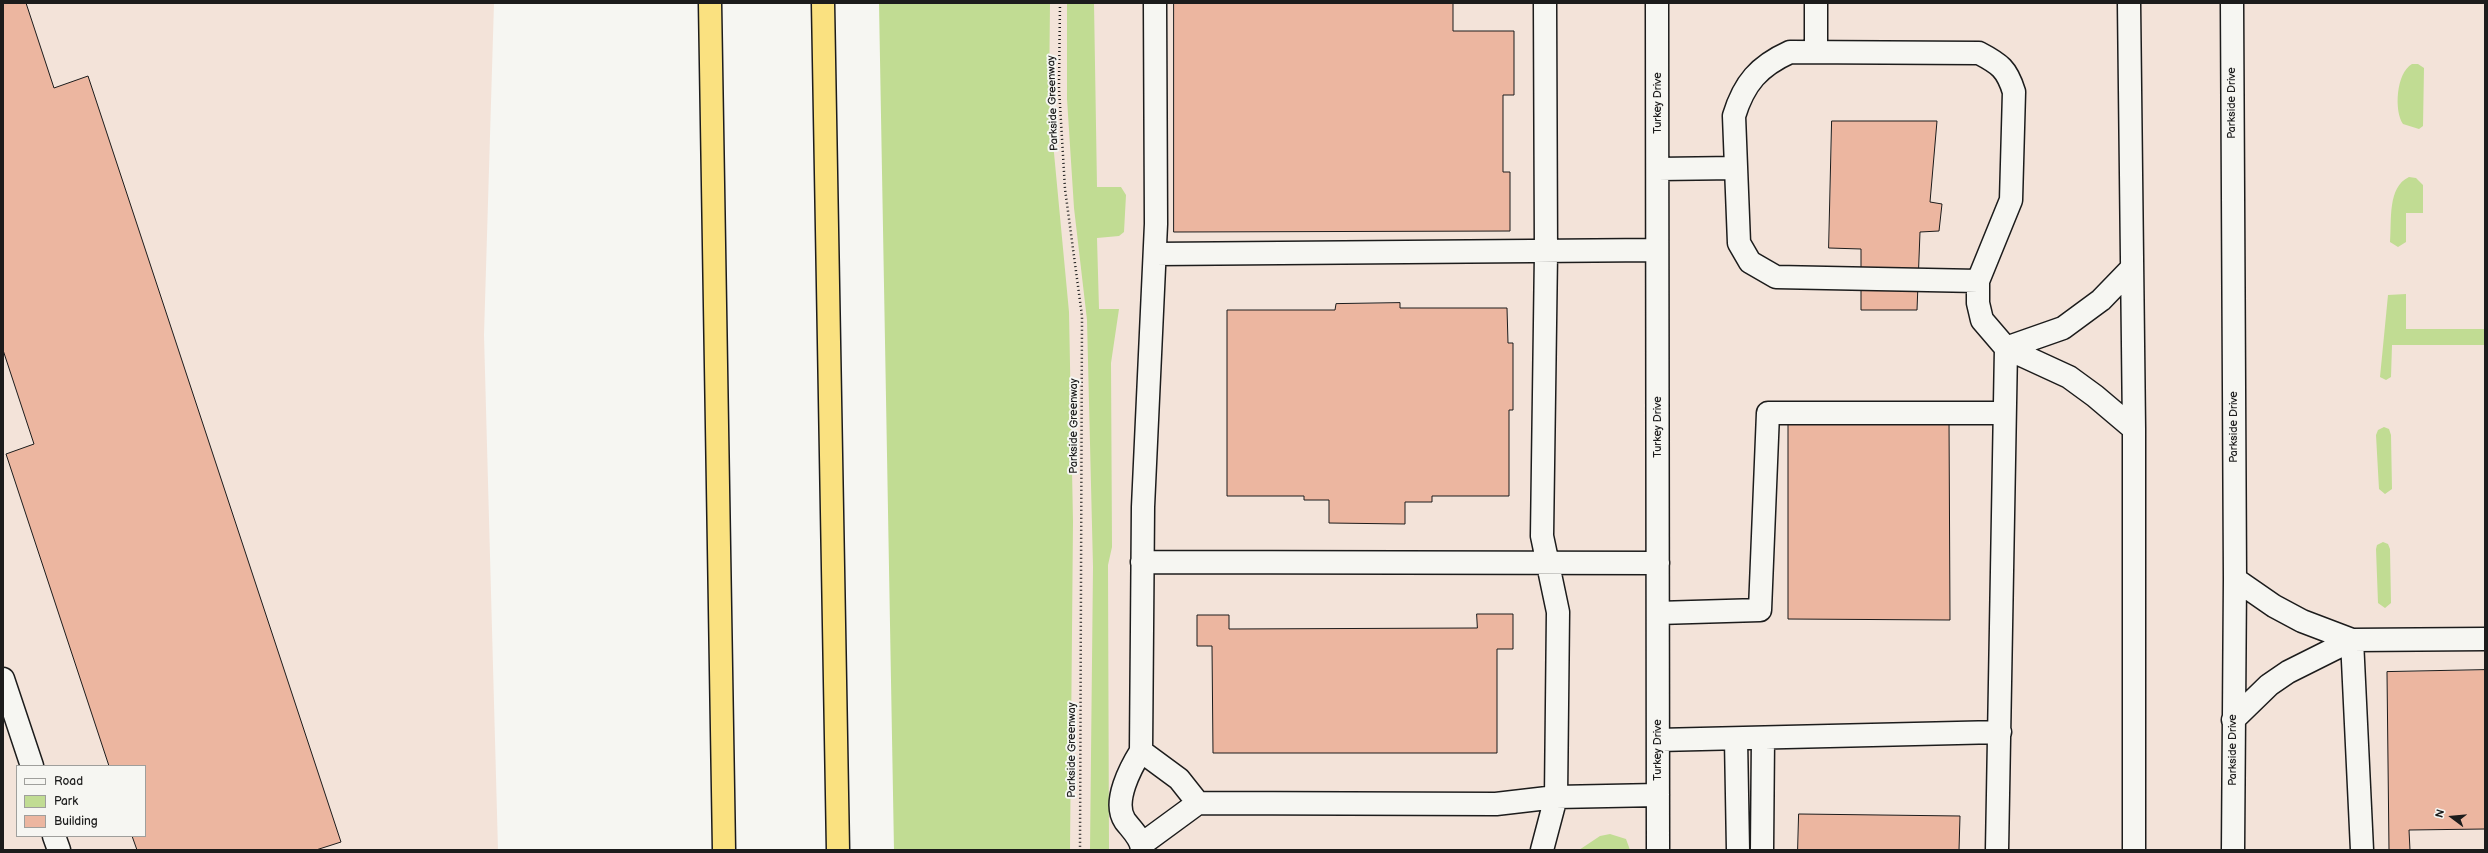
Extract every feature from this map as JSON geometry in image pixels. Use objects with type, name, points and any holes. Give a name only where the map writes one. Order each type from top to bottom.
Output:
[{"type":"highway","points":[[710,3],[724,850]]},
{"type":"highway","points":[[823,3],[838,850]]},
{"type":"street","points":[[1155,3],[1154,254],[1142,507],[1141,751],[1128,772],[1123,789],[1122,807],[1124,819],[1142,847],[1198,803],[1496,804],[1556,797],[1658,795]]},
{"type":"street","points":[[1542,850],[1556,797],[1558,612],[1542,536],[1546,253],[1545,3]]},
{"type":"street","name":"Turkey Drive","points":[[1658,3],[1658,850]]},
{"type":"street","points":[[1816,3],[1816,52]]},
{"type":"street","points":[[2129,3],[2134,429],[2132,844]]},
{"type":"street","name":"Parkside Drive","points":[[2232,3],[2236,579],[2233,720],[2233,850]]},
{"type":"street","points":[[1978,281],[1776,277],[1750,262],[1739,243],[1734,116],[1739,99],[1750,82],[1769,62],[1790,52],[1979,53],[2000,64],[2010,78],[2014,92],[2010,200],[1978,281],[1978,303],[1982,320],[2006,348],[2069,377],[2095,396],[2134,429]]},
{"type":"street","points":[[1658,169],[1736,168]]},
{"type":"street","points":[[1154,254],[1546,253],[1657,250]]},
{"type":"street","points":[[2006,348],[2063,328],[2101,300],[2131,269]]},
{"type":"street","points":[[1997,850],[2006,348]]},
{"type":"street","points":[[1658,613],[1760,610],[1768,413],[2004,413]]},
{"type":"street","points":[[1142,562],[1658,563]]},
{"type":"street","points":[[2236,579],[2274,606],[2302,621],[2352,640],[2485,639]]},
{"type":"street","points":[[2233,720],[2269,685],[2288,672],[2352,640]]},
{"type":"street","points":[[2352,640],[2362,850]]},
{"type":"street","points":[[5,689],[32,765]]},
{"type":"street","points":[[1658,740],[2000,732]]},
{"type":"street","points":[[1762,850],[1763,738]]},
{"type":"street","points":[[1736,739],[1738,850]]},
{"type":"street","points":[[1141,751],[1179,779],[1198,803]]},
{"type":"street","points":[[54,837],[59,850]]},
{"type":"path","name":"Parkside Greenway","points":[[1060,3],[1059,88],[1065,189],[1082,316],[1080,850]]},
{"type":"shaded area","points":[[3,3],[494,3],[484,335],[498,850],[3,850]]},
{"type":"shaded area","points":[[1035,3],[2485,3],[2485,850],[1050,850]]},
{"type":"green space","points":[[879,3],[1050,3],[1049,100],[1069,312],[1073,522],[1070,850],[894,850]]},
{"type":"green space","points":[[1067,3],[1094,3],[1097,187],[1121,187],[1126,195],[1124,232],[1119,236],[1097,238],[1099,309],[1119,309],[1111,363],[1112,547],[1108,565],[1109,850],[1090,850],[1093,567],[1087,320],[1074,208],[1067,99]]},
{"type":"green space","points":[[2412,64],[2418,64],[2424,68],[2423,126],[2419,129],[2403,124],[2398,110],[2398,92],[2400,84],[2403,75]]},
{"type":"green space","points":[[2409,177],[2416,178],[2423,185],[2423,213],[2406,213],[2406,242],[2398,247],[2390,242],[2392,205],[2397,188]]},
{"type":"green space","points":[[2406,294],[2406,329],[2485,329],[2485,345],[2392,345],[2391,377],[2386,380],[2380,377],[2388,295]]},
{"type":"green space","points":[[2384,427],[2389,429],[2391,435],[2392,489],[2385,494],[2379,489],[2376,435],[2378,430]]},
{"type":"green space","points":[[2383,542],[2388,544],[2390,549],[2391,603],[2385,608],[2378,603],[2376,549],[2377,545]]},
{"type":"green space","points":[[1610,834],[1626,839],[1630,850],[1579,850],[1600,836]]},
{"type":"building","points":[[3,3],[26,3],[54,88],[88,76],[341,842],[316,850],[137,850],[132,837],[146,837],[146,765],[109,765],[6,454],[34,444],[3,350]]},
{"type":"building","points":[[1174,3],[1453,3],[1453,31],[1514,31],[1514,95],[1503,95],[1503,172],[1510,172],[1510,231],[1174,232]]},
{"type":"building","points":[[1832,121],[1937,121],[1930,202],[1942,204],[1939,231],[1920,232],[1917,310],[1861,310],[1861,249],[1829,248]]},
{"type":"building","points":[[1400,303],[1400,308],[1507,308],[1508,343],[1513,343],[1513,410],[1509,410],[1509,496],[1432,496],[1432,502],[1405,502],[1405,524],[1329,523],[1329,500],[1304,500],[1304,496],[1227,496],[1227,310],[1335,310],[1336,304]]},
{"type":"building","points":[[1949,416],[1950,620],[1788,619],[1788,421]]},
{"type":"building","points":[[1477,614],[1513,614],[1513,649],[1497,649],[1497,753],[1213,753],[1212,646],[1197,646],[1197,615],[1229,615],[1229,629],[1477,628]]},
{"type":"building","points":[[2485,670],[2485,829],[2409,830],[2410,850],[2389,850],[2387,672]]},
{"type":"building","points":[[1799,814],[1960,816],[1959,850],[1798,850]]}]
